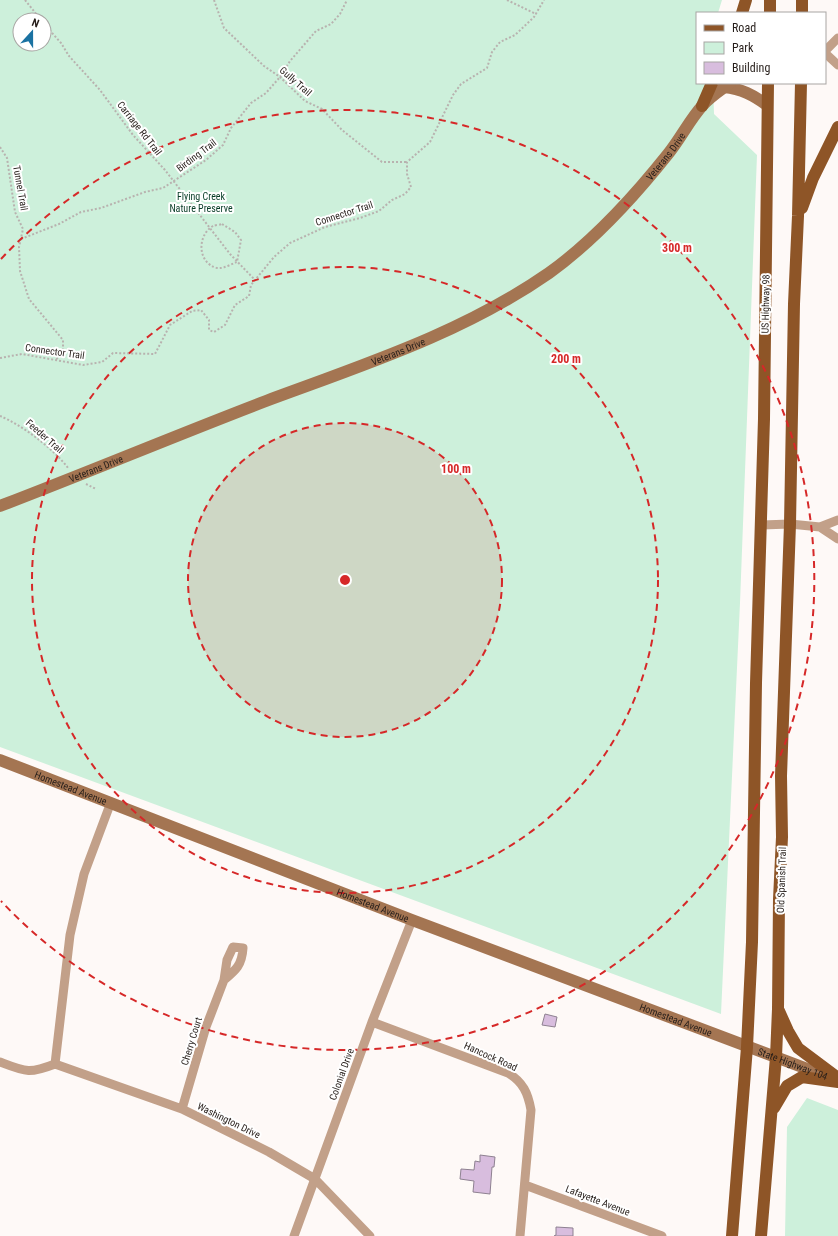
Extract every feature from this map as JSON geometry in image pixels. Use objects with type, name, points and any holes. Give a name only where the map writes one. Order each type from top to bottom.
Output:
[{"type":"main road","points":[[742,12],[746,0]]},
{"type":"main road","points":[[770,0],[770,12]]},
{"type":"main road","points":[[802,0],[802,12]]},
{"type":"main road","points":[[702,106],[712,84]]},
{"type":"main road","name":"US Highway 98","points":[[762,525],[768,84]]},
{"type":"main road","points":[[790,524],[794,304],[798,216],[801,84]]},
{"type":"main road","points":[[798,216],[813,178],[838,127]]},
{"type":"main road","name":"Old Spanish Trail","points":[[762,1236],[776,1058],[778,1009],[779,899],[782,837],[781,776],[790,524]]},
{"type":"main road","points":[[732,1236],[747,1047],[752,942],[756,691],[762,525]]},
{"type":"main road","points":[[778,1009],[788,1032],[798,1048],[838,1080]]},
{"type":"main road","points":[[772,1111],[786,1086],[802,1077],[838,1080]]},
{"type":"street","points":[[826,51],[838,38]]},
{"type":"street","points":[[826,53],[838,65]]},
{"type":"street","name":"Veterans Drive","points":[[0,506],[179,434],[402,350],[447,331],[499,304],[550,272],[596,235],[644,184],[676,144],[702,106],[727,85],[754,96],[767,105]]},
{"type":"street","points":[[762,525],[790,524],[820,527],[838,520]]},
{"type":"street","points":[[820,527],[838,539]]},
{"type":"street","name":"Homestead Avenue","points":[[0,760],[412,920],[747,1047]]},
{"type":"street","points":[[0,1062],[24,1072],[36,1072],[55,1064],[70,935],[84,874],[111,802]]},
{"type":"street","name":"Colonial Drive","points":[[294,1236],[372,1022],[412,920]]},
{"type":"street","name":"Cherry Court","points":[[182,1109],[206,1027],[224,980]]},
{"type":"street","name":"Hancock Road","points":[[372,1022],[457,1053],[516,1078],[524,1087],[529,1098],[531,1110],[520,1236]]},
{"type":"street","name":"State Highway 104","points":[[747,1047],[838,1080]]},
{"type":"street","name":"Washington Drive","points":[[55,1064],[182,1109],[268,1152],[314,1179],[370,1236]]},
{"type":"street","name":"Lafayette Avenue","points":[[525,1185],[662,1236]]},
{"type":"path","points":[[25,0],[35,12]]},
{"type":"path","name":"Gully Trail","points":[[214,0],[224,28],[264,66],[280,77],[305,101],[322,109],[342,130],[382,162],[407,162]]},
{"type":"path","name":"Birding Trail","points":[[21,239],[59,224],[81,212],[101,208],[145,192],[163,188],[206,160],[223,145],[231,128],[251,103],[266,93],[280,77],[290,61],[316,31],[331,24],[340,14],[348,0]]},
{"type":"path","points":[[507,0],[536,14]]},
{"type":"path","points":[[407,162],[430,142],[453,95],[461,84],[487,68],[492,52],[500,42],[515,35],[536,14],[544,0]]},
{"type":"path","name":"Carriage Rd Trail","points":[[52,34],[69,56],[100,90],[133,135],[165,170],[172,182],[237,262],[255,280]]},
{"type":"path","name":"Tunnel Trail","points":[[0,147],[7,158],[15,212],[23,229],[19,247],[20,271],[29,299],[63,340],[63,354],[55,360]]},
{"type":"path","name":"Connector Trail","points":[[0,358],[22,354],[83,365],[102,362],[113,353],[155,354],[170,325],[192,311],[201,310],[208,320],[209,330],[214,332],[225,325],[235,305],[249,296],[251,285],[274,257],[290,243],[325,227],[360,218],[379,211],[392,200],[405,194],[411,187],[407,174],[407,162]]},
{"type":"path","points":[[222,224],[235,232],[241,240],[237,262],[227,267],[218,268],[210,265],[204,258],[201,246],[203,237],[210,229],[213,226],[222,224]]},
{"type":"path","name":"Feeder Trail","points":[[0,416],[17,423],[36,438],[66,466],[73,477]]},
{"type":"green space","name":"Flying Creek Nature Preserve","points":[[0,0],[722,0],[718,12],[696,12],[696,84],[713,84],[714,114],[757,155],[740,603],[721,1014],[0,747]]},
{"type":"green space","points":[[807,1098],[838,1110],[838,1236],[785,1236],[787,1127]]},
{"type":"building","points":[[545,1014],[557,1017],[555,1027],[542,1025]]},
{"type":"building","points":[[480,1155],[495,1157],[494,1167],[492,1167],[490,1194],[473,1192],[474,1181],[460,1179],[461,1169],[474,1170],[475,1161],[480,1162]]},
{"type":"building","points":[[556,1227],[573,1228],[573,1236],[554,1236],[556,1235]]}]
